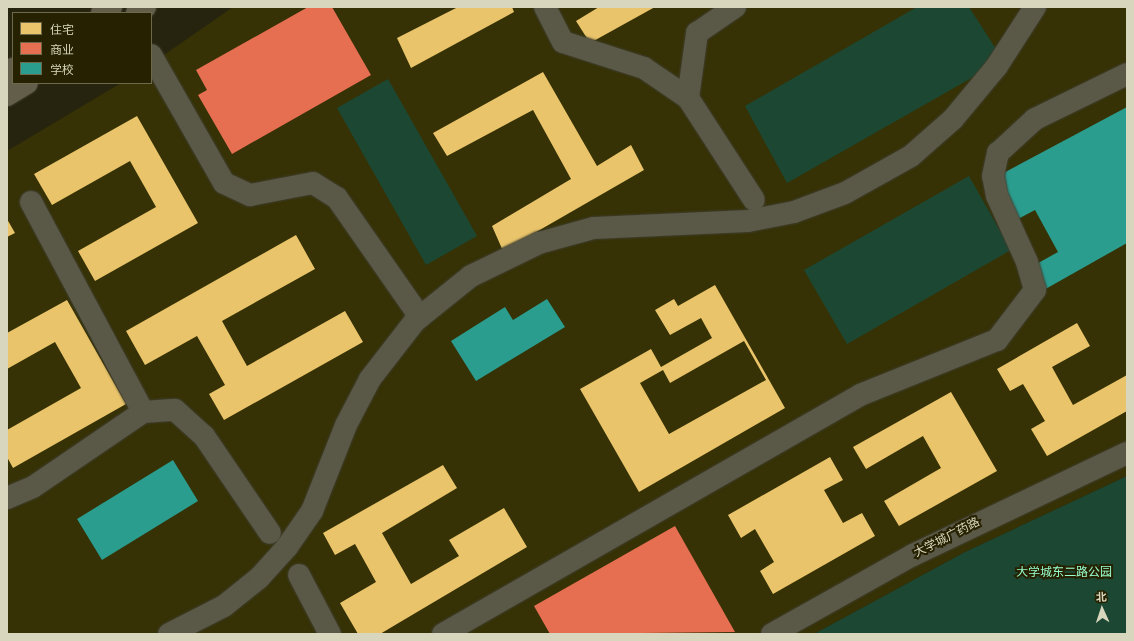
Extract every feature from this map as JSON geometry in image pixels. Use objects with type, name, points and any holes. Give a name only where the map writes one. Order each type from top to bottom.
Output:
[{"type":"main road","points":[[7,95],[25,84]]},
{"type":"lane","points":[[544,7],[563,42],[644,68],[688,98],[754,200]]},
{"type":"lane","points":[[688,98],[697,33],[735,7]]},
{"type":"lane","points":[[169,634],[208,616],[242,592],[288,547],[312,511],[346,425],[370,379],[420,318],[471,276],[513,254],[564,235],[621,225],[748,221],[794,212],[851,190],[911,156],[953,119],[997,66],[1035,7]]},
{"type":"lane","points":[[152,57],[224,183],[250,195],[313,183],[337,198],[420,318]]},
{"type":"lane","points":[[444,634],[860,395],[996,340],[1035,290],[1027,262],[997,196],[993,176],[998,153],[1035,119],[1127,74]]},
{"type":"lane","points":[[31,202],[143,412]]},
{"type":"lane","points":[[7,498],[33,488],[143,412],[175,410],[204,436],[270,533]]},
{"type":"lane","name":"大学城广药路","points":[[772,634],[913,554],[1127,453]]},
{"type":"lane","points":[[299,575],[330,634]]},
{"type":"shaded area","points":[[233,7],[1127,7],[1127,476],[965,552],[814,634],[7,634],[7,151],[119,84],[152,84],[152,63]]},
{"type":"green space","points":[[917,7],[969,7],[1003,60],[787,183],[745,106]]},
{"type":"green space","points":[[388,79],[477,236],[426,265],[337,108]]},
{"type":"green space","points":[[969,176],[1011,250],[847,344],[804,270]]},
{"type":"green space","name":"大学城东二路公园","points":[[1127,476],[1127,634],[814,634],[965,552]]},
{"type":"building: 住宅","points":[[458,7],[512,7],[514,12],[411,68],[397,38]]},
{"type":"building: 住宅","points":[[599,7],[655,7],[590,43],[576,21]]},
{"type":"building: 住宅","points":[[543,72],[597,166],[631,145],[644,170],[503,251],[492,226],[571,179],[533,110],[447,156],[433,133]]},
{"type":"building: 住宅","points":[[137,116],[198,223],[95,281],[78,251],[156,207],[130,161],[52,205],[34,174]]},
{"type":"building: 住宅","points":[[7,219],[15,233],[7,237]]},
{"type":"building: 住宅","points":[[296,235],[315,269],[222,321],[247,366],[345,311],[363,342],[224,420],[209,394],[225,385],[197,336],[145,365],[126,331]]},
{"type":"building: 住宅","points":[[715,285],[785,408],[639,492],[580,389],[651,349],[661,367],[712,338],[701,318],[670,335],[655,310],[674,299],[678,306]],"holes":[[[744,341],[766,380],[669,434],[640,383],[663,370],[670,383]]]},
{"type":"building: 住宅","points":[[67,300],[126,404],[13,468],[7,457],[7,430],[81,388],[55,342],[7,369],[7,333]]},
{"type":"building: 住宅","points":[[1077,323],[1090,346],[1052,367],[1073,405],[1127,375],[1127,411],[1047,456],[1031,429],[1045,421],[1023,384],[1010,391],[997,369]]},
{"type":"building: 住宅","points":[[951,392],[997,471],[899,526],[884,501],[941,468],[923,436],[866,469],[853,447]]},
{"type":"building: 住宅","points":[[830,457],[843,480],[824,490],[843,523],[862,513],[875,536],[773,594],[760,571],[774,562],[755,529],[741,538],[728,515]]},
{"type":"building: 住宅","points":[[443,465],[457,488],[382,533],[411,584],[459,556],[449,540],[504,508],[527,547],[380,634],[358,634],[340,603],[376,582],[355,544],[335,555],[323,533]]},
{"type":"building: 商业","points":[[308,7],[332,7],[371,75],[232,154],[198,95],[207,90],[196,70]]},
{"type":"building: 商业","points":[[675,526],[735,632],[550,634],[534,606]]},
{"type":"building: 学校","points":[[1127,107],[1127,243],[1042,291],[1031,267],[1058,252],[1035,210],[1018,219],[996,177]]},
{"type":"building: 学校","points":[[547,299],[565,327],[476,381],[451,341],[505,307],[513,320]]},
{"type":"building: 学校","points":[[173,460],[198,501],[102,560],[77,519]]}]
